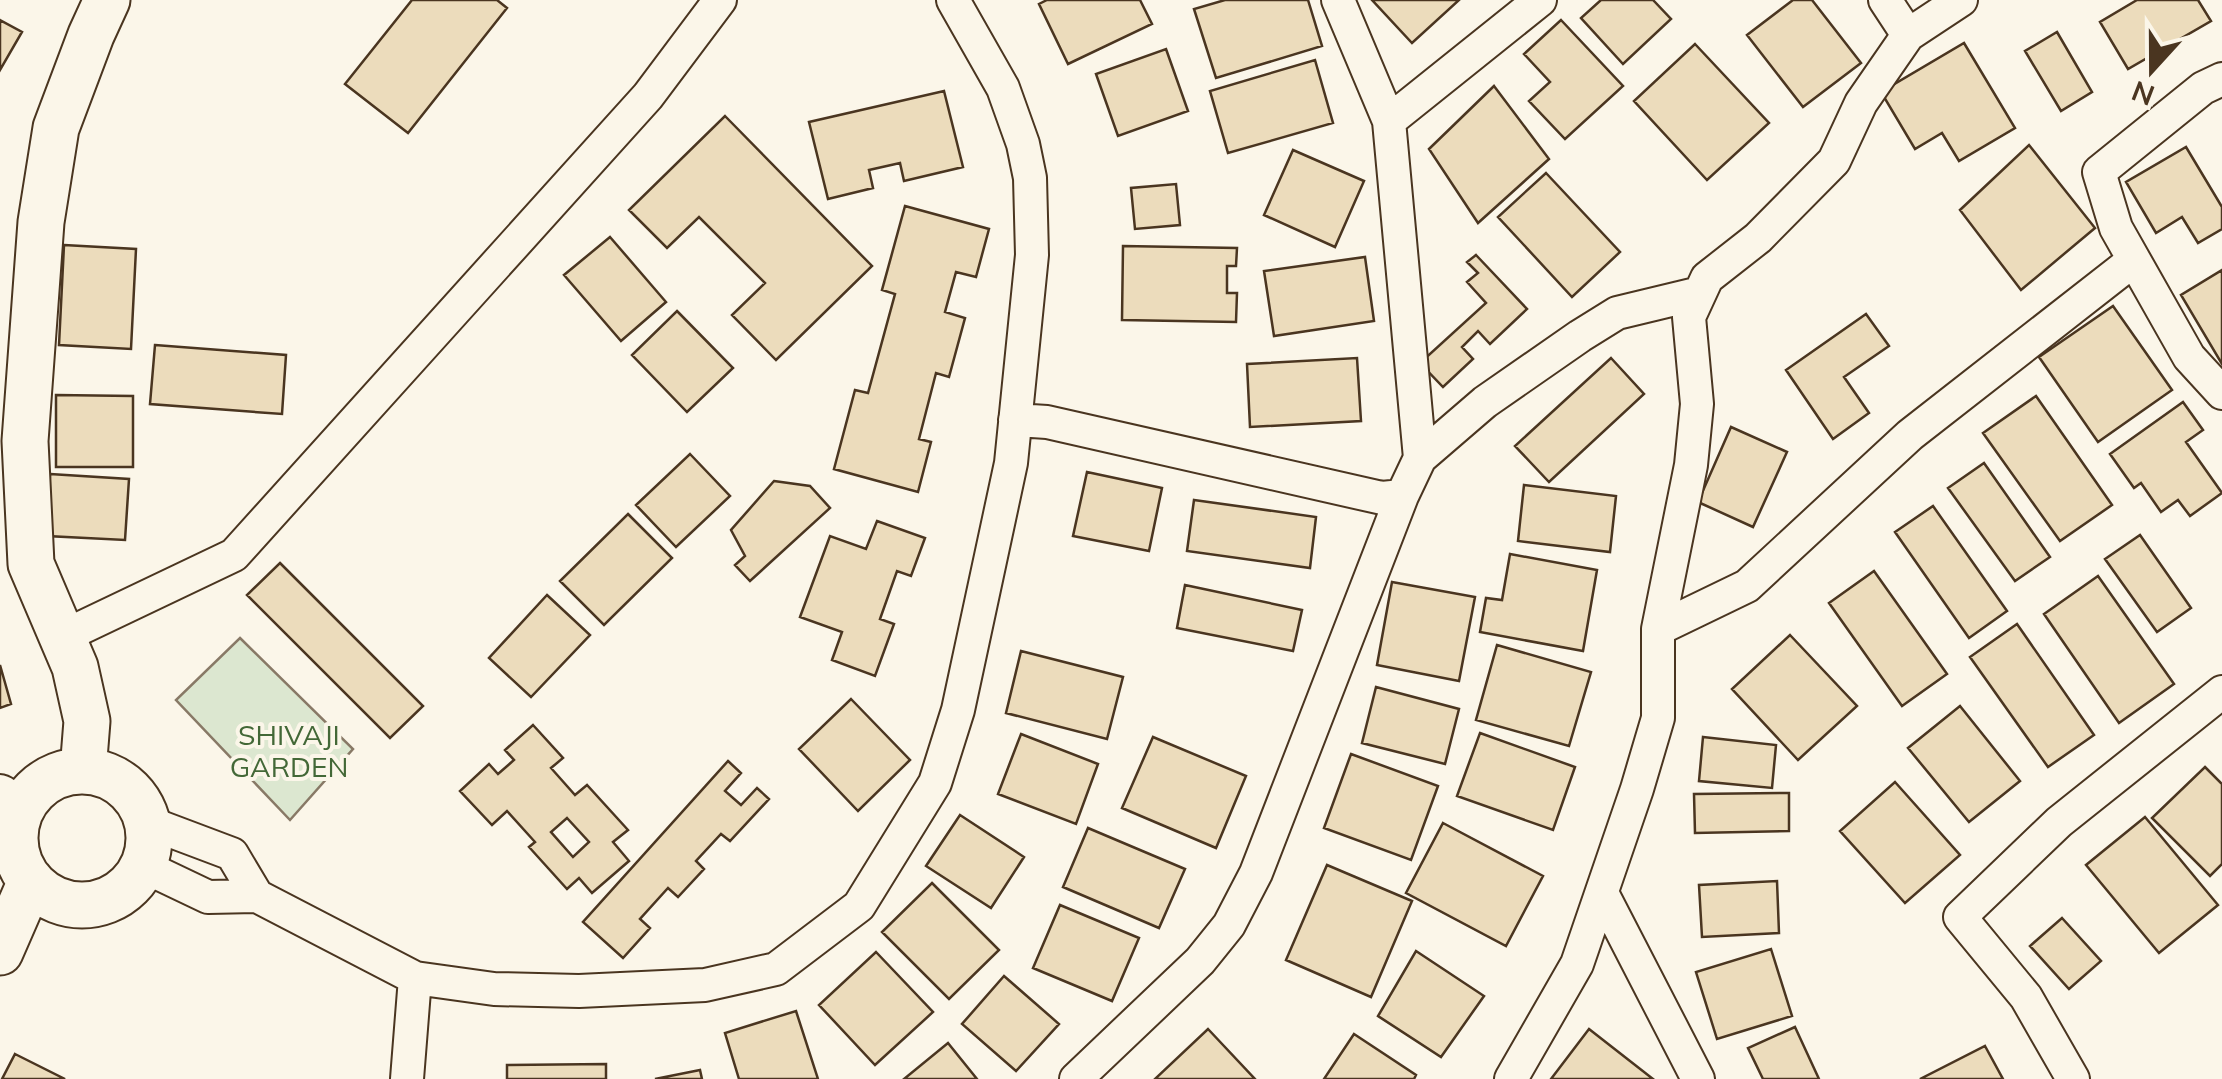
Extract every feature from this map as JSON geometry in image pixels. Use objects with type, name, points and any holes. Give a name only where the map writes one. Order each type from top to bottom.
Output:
[{"type":"main road","points":[[83,771],[87,721],[75,667],[31,564],[25,441],[42,222],[56,128],[107,0]]},
{"type":"main road","points":[[64,773],[102,774],[119,782],[134,794],[147,822],[149,848],[143,866],[118,894],[100,902],[82,905],[45,894],[20,865],[11,802],[64,773]]},
{"type":"main road","points":[[0,952],[31,881]]},
{"type":"street","points":[[62,637],[234,554],[648,96],[720,0]]},
{"type":"street","points":[[143,866],[208,897],[257,896],[415,978],[494,989],[705,985],[776,969],[859,906],[935,784],[958,710],[1012,463],[1032,255],[1030,178],[1003,88],[953,0]]},
{"type":"street","points":[[1338,0],[1390,121],[1420,458]]},
{"type":"street","points":[[1390,121],[1540,0]]},
{"type":"street","points":[[1885,0],[1908,35]]},
{"type":"street","points":[[1511,1079],[1577,964],[1658,718],[1658,629],[1691,465],[1696,404],[1689,317],[1707,278],[1758,238],[1834,162],[1860,103],[1908,35],[1961,0]]},
{"type":"street","points":[[2222,79],[2203,88],[2099,172],[2116,228],[2189,358],[2222,393]]},
{"type":"street","points":[[1658,629],[1746,586],[1910,435],[2134,260]]},
{"type":"street","points":[[1076,1079],[1200,961],[1229,925],[1256,874],[1420,458],[1485,402],[1617,313],[1700,293]]},
{"type":"street","points":[[1016,420],[1047,422],[1382,498],[1402,496]]},
{"type":"street","points":[[2072,1079],[2026,997],[1960,917],[2058,822],[2222,692]]},
{"type":"street","points":[[147,822],[232,854],[257,896]]},
{"type":"street","points":[[1602,893],[1698,1079]]},
{"type":"street","points":[[407,1079],[415,978]]},
{"type":"green space","name":"SHIVAJI GARDEN","points":[[240,638],[353,749],[290,820],[176,700]]},
{"type":"building","points":[[412,0],[497,0],[507,8],[408,133],[345,84]]},
{"type":"building","points":[[1047,0],[1140,0],[1152,24],[1068,64],[1039,4]]},
{"type":"building","points":[[1225,0],[1308,0],[1322,46],[1216,78],[1194,9]]},
{"type":"building","points":[[1372,0],[1459,0],[1412,43]]},
{"type":"building","points":[[1601,0],[1653,0],[1671,19],[1623,64],[1581,18]]},
{"type":"building","points":[[1793,0],[1812,0],[1861,63],[1803,107],[1747,35]]},
{"type":"building","points":[[2137,0],[2198,0],[2211,21],[2128,69],[2100,22]]},
{"type":"building","points":[[0,20],[22,32],[0,70]]},
{"type":"building","points":[[1561,20],[1623,86],[1565,139],[1529,101],[1550,82],[1524,54]]},
{"type":"building","points":[[2057,32],[2092,92],[2061,111],[2025,51]]},
{"type":"building","points":[[1964,43],[2015,128],[1959,161],[1942,133],[1915,149],[1881,92]]},
{"type":"building","points":[[1695,44],[1769,123],[1707,180],[1634,101]]},
{"type":"building","points":[[1166,49],[1188,111],[1118,136],[1096,74]]},
{"type":"building","points":[[1315,60],[1333,123],[1228,153],[1210,91]]},
{"type":"building","points":[[1494,86],[1549,159],[1478,223],[1429,149]]},
{"type":"building","points":[[944,91],[963,167],[904,181],[900,163],[869,170],[873,188],[828,199],[809,122]]},
{"type":"building","points":[[725,116],[872,266],[776,360],[732,315],[765,283],[699,217],[667,248],[629,210]]},
{"type":"building","points":[[2029,145],[2095,228],[2021,290],[1960,210]]},
{"type":"building","points":[[2186,147],[2222,207],[2222,229],[2198,243],[2182,217],[2156,233],[2126,182]]},
{"type":"building","points":[[1293,150],[1364,181],[1335,247],[1264,215]]},
{"type":"building","points":[[1546,173],[1620,252],[1572,297],[1498,217]]},
{"type":"building","points":[[1176,184],[1180,225],[1135,229],[1131,188]]},
{"type":"building","points":[[905,206],[989,229],[976,277],[956,272],[945,312],[965,318],[949,377],[936,373],[919,439],[931,442],[918,492],[834,469],[855,390],[868,393],[895,294],[882,290]]},
{"type":"building","points":[[610,237],[666,302],[621,341],[564,275]]},
{"type":"building","points":[[64,245],[136,249],[131,349],[59,345]]},
{"type":"building","points":[[1123,246],[1237,248],[1236,266],[1227,266],[1227,293],[1237,293],[1236,322],[1122,320]]},
{"type":"building","points":[[1476,255],[1527,309],[1490,344],[1478,331],[1462,347],[1473,359],[1443,387],[1420,363],[1486,303],[1467,282],[1478,273],[1467,262]]},
{"type":"building","points":[[1365,257],[1374,321],[1274,336],[1264,271]]},
{"type":"building","points":[[2222,270],[2222,364],[2181,295]]},
{"type":"building","points":[[2113,306],[2172,390],[2098,442],[2039,357]]},
{"type":"building","points":[[677,311],[733,368],[687,412],[632,355]]},
{"type":"building","points":[[1866,314],[1889,346],[1844,377],[1869,413],[1833,439],[1786,370]]},
{"type":"building","points":[[155,345],[286,355],[282,414],[150,404]]},
{"type":"building","points":[[1357,358],[1361,421],[1250,427],[1247,364]]},
{"type":"building","points":[[1611,358],[1644,394],[1549,482],[1515,446]]},
{"type":"building","points":[[56,395],[133,396],[133,467],[56,467]]},
{"type":"building","points":[[2036,396],[2112,505],[2060,541],[1983,433]]},
{"type":"building","points":[[2183,402],[2203,430],[2186,442],[2222,493],[2190,516],[2178,500],[2161,512],[2141,483],[2134,488],[2110,454]]},
{"type":"building","points":[[1731,427],[1787,452],[1753,527],[1698,502]]},
{"type":"building","points":[[690,454],[730,496],[676,547],[636,505]]},
{"type":"building","points":[[1984,463],[2050,557],[2015,581],[1948,488]]},
{"type":"building","points":[[1087,472],[1162,488],[1149,551],[1073,536]]},
{"type":"building","points":[[50,474],[129,479],[125,540],[47,536]]},
{"type":"building","points":[[774,481],[810,486],[830,508],[750,581],[735,565],[745,556],[731,530]]},
{"type":"building","points":[[1524,485],[1616,496],[1610,552],[1518,541]]},
{"type":"building","points":[[1194,500],[1316,517],[1310,568],[1187,551]]},
{"type":"building","points":[[1933,506],[2007,611],[1969,638],[1895,532]]},
{"type":"building","points":[[628,514],[672,558],[604,625],[560,581]]},
{"type":"building","points":[[877,521],[925,538],[911,576],[897,571],[880,619],[894,624],[875,676],[832,660],[842,632],[800,617],[830,536],[866,549]]},
{"type":"building","points":[[2140,535],[2191,608],[2157,632],[2105,559]]},
{"type":"building","points":[[1510,554],[1597,570],[1583,651],[1480,632],[1486,598],[1502,600]]},
{"type":"building","points":[[280,563],[423,706],[390,738],[247,595]]},
{"type":"building","points":[[1874,571],[1947,674],[1902,706],[1829,603]]},
{"type":"building","points":[[2098,576],[2174,684],[2119,723],[2044,614]]},
{"type":"building","points":[[1392,582],[1475,597],[1459,681],[1377,665]]},
{"type":"building","points":[[1185,585],[1302,610],[1293,651],[1177,628]]},
{"type":"building","points":[[547,595],[590,635],[531,697],[489,658]]},
{"type":"building","points":[[2017,624],[2094,735],[2048,767],[1970,657]]},
{"type":"building","points":[[1790,635],[1857,706],[1798,760],[1732,689]]},
{"type":"building","points":[[1497,645],[1591,672],[1569,746],[1476,720]]},
{"type":"building","points":[[1021,651],[1123,677],[1107,739],[1006,713]]},
{"type":"building","points":[[0,665],[11,704],[0,708]]},
{"type":"building","points":[[1376,687],[1459,709],[1445,764],[1362,743]]},
{"type":"building","points":[[851,699],[910,760],[858,811],[799,749]]},
{"type":"building","points":[[1960,706],[2020,781],[1969,822],[1908,748]]},
{"type":"building","points":[[533,725],[563,758],[551,768],[575,795],[587,785],[628,830],[613,842],[629,861],[592,893],[579,878],[567,889],[529,847],[535,842],[507,811],[492,825],[460,791],[489,764],[498,774],[514,760],[505,750]],"holes":[[[567,818],[589,842],[573,857],[551,832]]]},
{"type":"building","points":[[1480,733],[1575,767],[1553,830],[1457,796]]},
{"type":"building","points":[[1021,734],[1098,764],[1076,824],[998,794]]},
{"type":"building","points":[[1153,737],[1246,776],[1216,848],[1122,808]]},
{"type":"building","points":[[1703,737],[1776,745],[1772,788],[1699,781]]},
{"type":"building","points":[[1351,754],[1438,786],[1411,860],[1324,828]]},
{"type":"building","points":[[728,761],[741,773],[725,791],[741,805],[757,788],[769,799],[730,841],[721,834],[696,861],[704,869],[678,897],[668,888],[640,919],[650,928],[623,958],[583,922]]},
{"type":"building","points":[[2205,767],[2222,784],[2222,864],[2210,876],[2152,818]]},
{"type":"building","points":[[1895,782],[1960,855],[1905,903],[1840,831]]},
{"type":"building","points":[[1789,793],[1789,831],[1695,833],[1694,794]]},
{"type":"building","points":[[960,815],[1024,857],[991,908],[926,866]]},
{"type":"building","points":[[2145,817],[2218,905],[2159,953],[2086,865]]},
{"type":"building","points":[[1443,823],[1543,876],[1506,946],[1406,893]]},
{"type":"building","points":[[1088,828],[1185,869],[1159,928],[1063,887]]},
{"type":"building","points":[[1327,865],[1412,901],[1371,997],[1286,960]]},
{"type":"building","points":[[1777,881],[1779,933],[1702,937],[1699,885]]},
{"type":"building","points":[[932,883],[999,950],[949,999],[882,932]]},
{"type":"building","points":[[1060,905],[1139,938],[1112,1001],[1033,968]]},
{"type":"building","points":[[2062,918],[2101,961],[2069,989],[2030,946]]},
{"type":"building","points":[[1771,949],[1792,1016],[1717,1039],[1696,972]]},
{"type":"building","points":[[1416,951],[1484,996],[1441,1057],[1378,1016]]},
{"type":"building","points":[[876,952],[933,1012],[875,1065],[819,1005]]},
{"type":"building","points":[[1004,976],[1059,1024],[1016,1071],[962,1024]]},
{"type":"building","points":[[796,1011],[818,1079],[739,1079],[725,1033]]},
{"type":"building","points":[[1795,1027],[1819,1079],[1763,1079],[1748,1048]]},
{"type":"building","points":[[1208,1029],[1255,1079],[1155,1079]]},
{"type":"building","points":[[1589,1029],[1653,1079],[1551,1079]]},
{"type":"building","points":[[1354,1034],[1416,1075],[1414,1079],[1324,1079]]},
{"type":"building","points":[[948,1043],[977,1079],[904,1079]]},
{"type":"building","points":[[1985,1046],[2003,1079],[1920,1079]]},
{"type":"building","points":[[15,1054],[65,1079],[2,1079]]},
{"type":"building","points":[[606,1064],[606,1079],[507,1079],[507,1065]]},
{"type":"building","points":[[700,1070],[702,1079],[655,1079]]}]
